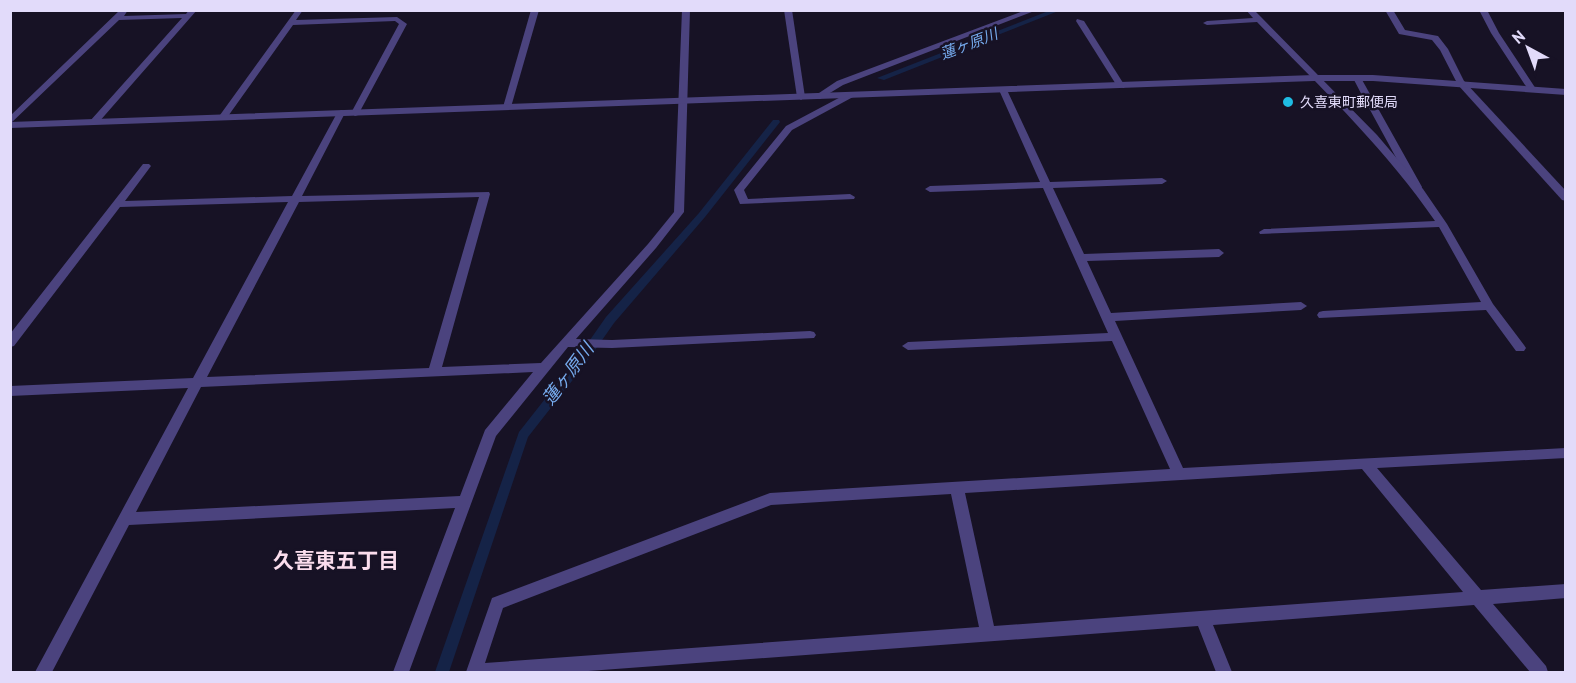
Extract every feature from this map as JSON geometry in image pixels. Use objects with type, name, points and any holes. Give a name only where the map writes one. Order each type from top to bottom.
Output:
[{"type":"street","points":[[10,123],[125,10]]},
{"type":"street","points":[[223,117],[300,10]]},
{"type":"street","points":[[507,108],[535,10]]},
{"type":"street","points":[[401,672],[490,434],[544,367],[571,343],[679,212],[686,10]]},
{"type":"street","points":[[788,10],[801,97]]},
{"type":"street","points":[[1007,10],[1024,14]]},
{"type":"street","points":[[817,97],[840,83],[1034,10]]},
{"type":"street","points":[[1250,10],[1374,137],[1419,191],[1442,224],[1489,306],[1520,348]]},
{"type":"street","points":[[1389,10],[1402,32],[1435,38],[1444,49],[1461,83],[1566,198]]},
{"type":"street","points":[[1483,10],[1495,33],[1532,89]]},
{"type":"street","points":[[118,18],[191,13]]},
{"type":"street","points":[[95,122],[191,13]]},
{"type":"street","points":[[43,672],[296,198],[403,24],[397,19],[291,22]]},
{"type":"street","points":[[1080,21],[1121,86]]},
{"type":"street","points":[[1207,23],[1259,21]]},
{"type":"street","points":[[10,123],[682,102],[1314,78],[1461,83],[1566,92]]},
{"type":"street","points":[[1357,78],[1419,191]]},
{"type":"street","points":[[1003,90],[1179,474]]},
{"type":"street","points":[[850,96],[789,128],[739,190],[744,202],[850,197]]},
{"type":"street","points":[[1339,103],[1372,106]]},
{"type":"street","points":[[10,343],[146,166]]},
{"type":"street","points":[[930,189],[1161,181]]},
{"type":"street","points":[[117,204],[485,194],[434,372]]},
{"type":"street","points":[[1264,232],[1442,224]]},
{"type":"street","points":[[1080,258],[1219,253]]},
{"type":"street","points":[[1107,317],[1301,306]]},
{"type":"street","points":[[1323,315],[1489,306]]},
{"type":"street","points":[[571,343],[612,344],[810,335]]},
{"type":"street","points":[[908,346],[1116,337]]},
{"type":"street","points":[[10,391],[544,367]]},
{"type":"street","points":[[1566,453],[770,499],[497,603],[474,672],[1566,591]]},
{"type":"street","points":[[1365,463],[1540,672]]},
{"type":"street","points":[[957,487],[988,633]]},
{"type":"street","points":[[125,519],[464,502]]},
{"type":"street","points":[[1203,618],[1224,672]]},
{"type":"waterway","name":"蓮ヶ原川","points":[[881,78],[1058,10]]},
{"type":"waterway","name":"蓮ヶ原川","points":[[442,672],[523,435],[582,360],[610,320],[702,215],[776,122]]},
{"type":"place","name":"久喜東町郵便局","points":[[1288,102]]},
{"type":"district","name":"久喜東五丁目","points":[[336,561]]}]
